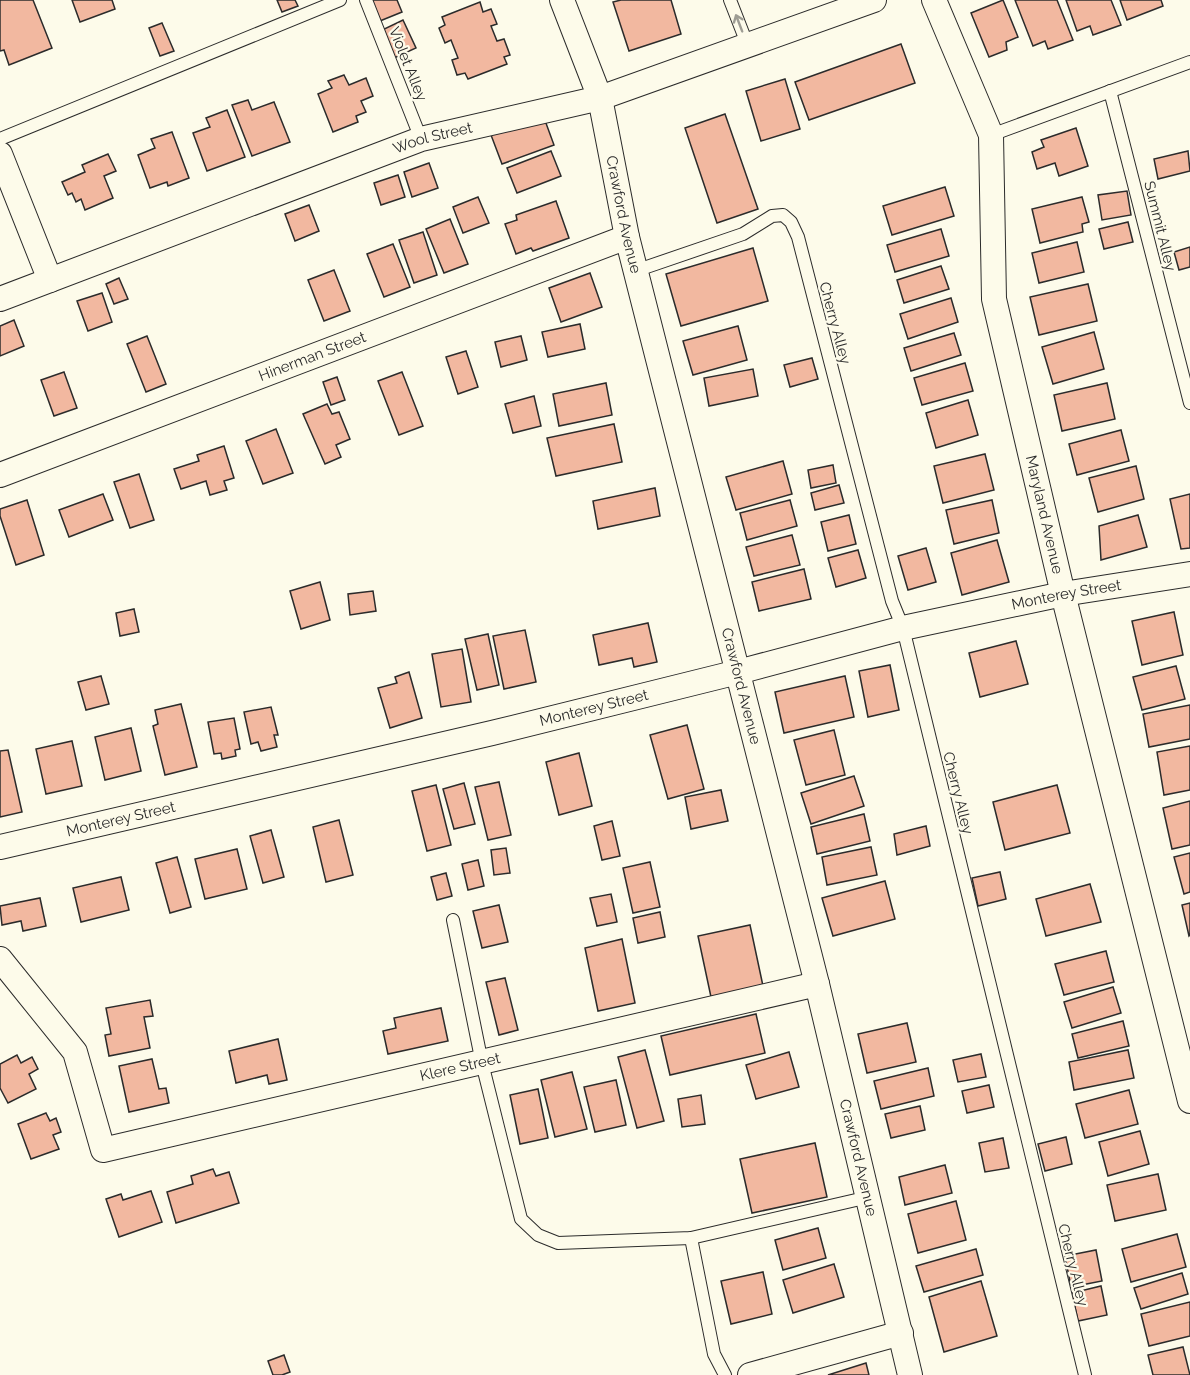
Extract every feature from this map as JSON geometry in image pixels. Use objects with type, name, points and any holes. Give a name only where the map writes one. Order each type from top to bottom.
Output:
[{"type":"street","name":"Crawford Avenue","points":[[562,0],[600,98],[635,271],[817,984],[910,1375]]},
{"type":"street","name":"Wool Street","points":[[0,299],[421,139],[600,98],[874,0]]},
{"type":"street","name":"Maryland Avenue","points":[[934,0],[991,135],[994,299],[1064,594],[1190,1101]]},
{"type":"street","points":[[0,154],[50,280]]},
{"type":"street","name":"Hinerman Street","points":[[0,475],[627,237]]},
{"type":"street","name":"Monterey Street","points":[[0,847],[492,732],[738,672],[903,628],[1064,594],[1190,574]]},
{"type":"street","name":"Klere Street","points":[[0,959],[75,1052],[103,1150],[817,984]]},
{"type":"street","points":[[750,1375],[901,1333]]},
{"type":"lane","points":[[0,139],[340,0]]},
{"type":"lane","name":"Violet Alley","points":[[366,0],[421,139]]},
{"type":"lane","points":[[730,0],[748,46]]},
{"type":"lane","points":[[991,135],[1190,62]]},
{"type":"lane","name":"Summit Alley","points":[[1110,91],[1190,403]]},
{"type":"lane","name":"Cherry Alley","points":[[635,271],[743,234],[772,216],[783,215],[791,222],[798,237],[892,601],[903,628],[1085,1375]]},
{"type":"lane","points":[[453,920],[482,1063],[521,1219],[538,1235],[558,1243],[691,1238],[869,1197]]},
{"type":"lane","points":[[691,1238],[714,1354],[725,1375]]},
{"type":"building","points":[[0,0],[33,0],[52,48],[9,65],[4,50],[0,51]]},
{"type":"building","points":[[72,0],[112,0],[115,9],[80,22]]},
{"type":"building","points":[[277,0],[295,0],[298,6],[282,12]]},
{"type":"building","points":[[373,0],[397,0],[402,12],[375,23],[367,3]]},
{"type":"building","points":[[671,0],[681,34],[629,51],[613,2]]},
{"type":"building","points":[[1003,0],[1018,37],[1006,42],[1007,50],[989,57],[971,13]]},
{"type":"building","points":[[1015,0],[1057,0],[1073,40],[1048,49],[1045,41],[1033,46]]},
{"type":"building","points":[[1066,0],[1111,0],[1121,25],[1093,35],[1090,26],[1077,31]]},
{"type":"building","points":[[1120,0],[1161,0],[1163,6],[1127,20]]},
{"type":"building","points":[[480,2],[483,12],[491,9],[497,24],[491,26],[497,41],[504,39],[510,55],[504,57],[507,64],[468,79],[465,73],[457,75],[452,60],[458,58],[451,40],[445,43],[439,28],[445,25],[442,17]]},
{"type":"building","points":[[403,20],[416,48],[392,59],[380,31]]},
{"type":"building","points":[[162,23],[174,51],[160,56],[149,28]]},
{"type":"building","points":[[901,44],[915,83],[809,120],[795,82]]},
{"type":"building","points":[[344,75],[349,85],[366,78],[373,96],[361,101],[366,112],[356,116],[358,122],[333,132],[318,94],[332,88],[328,81]]},
{"type":"building","points":[[785,79],[800,129],[761,141],[746,91]]},
{"type":"building","points":[[248,100],[252,110],[274,102],[290,142],[252,156],[232,105]]},
{"type":"building","points":[[227,110],[245,157],[207,171],[193,133],[210,127],[206,118]]},
{"type":"building","points":[[725,114],[758,209],[717,223],[685,128]]},
{"type":"building","points":[[543,115],[554,145],[502,164],[491,135]]},
{"type":"building","points":[[1076,128],[1088,166],[1059,176],[1055,163],[1037,169],[1032,152],[1044,147],[1041,140]]},
{"type":"building","points":[[172,132],[189,178],[168,186],[167,182],[150,188],[138,155],[155,148],[151,139]]},
{"type":"building","points":[[551,151],[561,176],[517,193],[507,168]]},
{"type":"building","points":[[1188,151],[1190,171],[1158,179],[1154,159]]},
{"type":"building","points":[[108,154],[116,171],[104,176],[113,198],[85,210],[81,199],[76,202],[72,193],[68,195],[62,182],[85,172],[82,165]]},
{"type":"building","points":[[429,163],[438,188],[412,197],[404,172]]},
{"type":"building","points":[[398,175],[405,197],[381,205],[374,183]]},
{"type":"building","points":[[945,187],[954,216],[892,235],[883,206]]},
{"type":"building","points":[[1127,191],[1131,215],[1102,220],[1098,195]]},
{"type":"building","points":[[478,197],[489,223],[463,233],[453,207]]},
{"type":"building","points":[[1082,197],[1089,222],[1082,224],[1083,232],[1040,243],[1032,209]]},
{"type":"building","points":[[556,201],[569,238],[533,251],[531,248],[516,254],[505,224],[517,220],[516,215]]},
{"type":"building","points":[[309,205],[319,231],[295,241],[285,214]]},
{"type":"building","points":[[450,219],[468,264],[444,273],[426,229]]},
{"type":"building","points":[[1128,222],[1133,242],[1104,249],[1099,229]]},
{"type":"building","points":[[941,229],[949,256],[895,272],[887,245]]},
{"type":"building","points":[[423,232],[437,275],[414,283],[399,240]]},
{"type":"building","points":[[1077,242],[1084,272],[1039,283],[1032,253]]},
{"type":"building","points":[[393,244],[410,287],[384,297],[367,254]]},
{"type":"building","points":[[1190,247],[1190,267],[1179,270],[1174,252]]},
{"type":"building","points":[[753,248],[768,301],[681,326],[666,274]]},
{"type":"building","points":[[941,266],[949,289],[904,303],[897,280]]},
{"type":"building","points":[[334,270],[350,311],[324,321],[308,280]]},
{"type":"building","points":[[590,273],[602,307],[561,322],[549,288]]},
{"type":"building","points":[[119,278],[128,299],[114,304],[106,284]]},
{"type":"building","points":[[1088,284],[1097,321],[1039,335],[1030,297]]},
{"type":"building","points":[[102,293],[112,322],[88,331],[77,301]]},
{"type":"building","points":[[951,298],[958,322],[908,339],[900,314]]},
{"type":"building","points":[[14,320],[24,346],[0,356],[0,326]]},
{"type":"building","points":[[580,324],[585,349],[548,357],[542,332]]},
{"type":"building","points":[[738,326],[747,360],[693,375],[683,341]]},
{"type":"building","points":[[1094,332],[1104,369],[1053,384],[1042,347]]},
{"type":"building","points":[[954,333],[961,355],[911,371],[904,348]]},
{"type":"building","points":[[147,336],[166,384],[146,392],[127,344]]},
{"type":"building","points":[[521,336],[527,360],[501,367],[495,342]]},
{"type":"building","points":[[466,351],[478,387],[458,394],[446,357]]},
{"type":"building","points":[[812,358],[818,379],[790,387],[784,365]]},
{"type":"building","points":[[965,363],[973,391],[922,405],[914,378]]},
{"type":"building","points":[[753,369],[758,396],[709,406],[704,378]]},
{"type":"building","points":[[64,372],[77,408],[54,416],[41,380]]},
{"type":"building","points":[[402,372],[423,426],[399,435],[378,381]]},
{"type":"building","points":[[337,377],[345,400],[331,405],[323,382]]},
{"type":"building","points":[[606,383],[612,415],[559,426],[553,394]]},
{"type":"building","points":[[1107,383],[1115,419],[1062,431],[1054,395]]},
{"type":"building","points":[[534,396],[541,426],[513,433],[505,404]]},
{"type":"building","points":[[968,400],[978,435],[936,448],[926,413]]},
{"type":"building","points":[[327,404],[332,414],[339,412],[350,439],[336,445],[341,457],[325,464],[303,414]]},
{"type":"building","points":[[614,424],[622,462],[556,476],[547,438]]},
{"type":"building","points":[[276,429],[293,473],[263,484],[246,441]]},
{"type":"building","points":[[1121,430],[1129,461],[1077,475],[1069,444]]},
{"type":"building","points":[[224,446],[234,478],[224,481],[227,490],[210,495],[206,481],[181,489],[174,469],[199,461],[197,455]]},
{"type":"building","points":[[985,454],[994,490],[943,503],[934,466]]},
{"type":"building","points":[[783,461],[792,494],[736,510],[726,477]]},
{"type":"building","points":[[833,465],[836,483],[811,488],[808,470]]},
{"type":"building","points":[[1136,466],[1144,499],[1098,512],[1089,478]]},
{"type":"building","points":[[139,474],[154,520],[130,528],[114,482]]},
{"type":"building","points":[[839,485],[844,503],[815,510],[811,493]]},
{"type":"building","points":[[655,488],[660,516],[598,529],[593,501]]},
{"type":"building","points":[[103,494],[113,520],[69,537],[59,510]]},
{"type":"building","points":[[1190,494],[1190,548],[1181,549],[1170,499]]},
{"type":"building","points":[[27,500],[44,555],[16,565],[0,516],[0,509]]},
{"type":"building","points":[[790,500],[797,526],[747,540],[740,513]]},
{"type":"building","points":[[992,500],[999,533],[954,544],[946,510]]},
{"type":"building","points":[[849,515],[856,544],[828,551],[821,522]]},
{"type":"building","points":[[1138,515],[1147,547],[1101,560],[1099,526]]},
{"type":"building","points":[[792,535],[800,565],[754,576],[746,547]]},
{"type":"building","points":[[997,540],[1009,582],[962,595],[951,553]]},
{"type":"building","points":[[926,548],[936,582],[908,590],[898,556]]},
{"type":"building","points":[[858,550],[866,578],[836,587],[828,558]]},
{"type":"building","points":[[804,569],[811,599],[759,611],[752,582]]},
{"type":"building","points":[[320,582],[330,620],[301,629],[290,591]]},
{"type":"building","points":[[373,591],[376,611],[350,615],[348,594]]},
{"type":"building","points":[[134,609],[139,632],[120,636],[116,613]]},
{"type":"building","points":[[1174,612],[1183,655],[1142,665],[1132,621]]},
{"type":"building","points":[[648,623],[657,662],[634,667],[632,658],[599,665],[593,635]]},
{"type":"building","points":[[525,630],[536,682],[504,689],[493,636]]},
{"type":"building","points":[[488,634],[499,685],[477,690],[465,639]]},
{"type":"building","points":[[1016,641],[1028,684],[980,697],[969,653]]},
{"type":"building","points":[[462,649],[471,702],[441,707],[432,654]]},
{"type":"building","points":[[890,665],[899,710],[868,717],[859,671]]},
{"type":"building","points":[[1176,666],[1185,699],[1142,710],[1133,677]]},
{"type":"building","points":[[409,672],[422,718],[390,728],[378,688],[397,683],[395,677]]},
{"type":"building","points":[[101,676],[109,704],[86,710],[78,682]]},
{"type":"building","points":[[845,676],[854,717],[784,733],[775,692]]},
{"type":"building","points":[[181,704],[197,767],[165,775],[153,726],[158,724],[155,710]]},
{"type":"building","points":[[1190,705],[1190,739],[1149,747],[1143,714]]},
{"type":"building","points":[[271,707],[278,735],[274,735],[277,747],[261,751],[258,742],[251,744],[244,712]]},
{"type":"building","points":[[234,718],[240,749],[235,750],[236,756],[222,759],[221,753],[214,754],[208,722]]},
{"type":"building","points":[[687,725],[704,789],[668,799],[650,735]]},
{"type":"building","points":[[131,728],[141,771],[105,780],[95,737]]},
{"type":"building","points":[[834,730],[845,775],[806,785],[794,740]]},
{"type":"building","points":[[72,741],[82,786],[46,794],[36,749]]},
{"type":"building","points":[[1190,746],[1190,790],[1164,795],[1157,752]]},
{"type":"building","points":[[8,750],[22,812],[0,817],[0,751]]},
{"type":"building","points":[[579,753],[592,806],[559,815],[546,762]]},
{"type":"building","points":[[854,776],[864,806],[811,824],[801,793]]},
{"type":"building","points":[[499,782],[511,835],[488,840],[475,787]]},
{"type":"building","points":[[464,783],[475,824],[454,829],[443,789]]},
{"type":"building","points":[[436,785],[451,845],[427,851],[412,791]]},
{"type":"building","points":[[1057,785],[1070,833],[1005,850],[993,802]]},
{"type":"building","points":[[721,790],[728,821],[691,829],[685,797]]},
{"type":"building","points":[[1190,801],[1190,845],[1172,849],[1163,808]]},
{"type":"building","points":[[864,814],[870,841],[817,854],[811,827]]},
{"type":"building","points":[[339,820],[353,875],[326,882],[313,827]]},
{"type":"building","points":[[612,821],[620,856],[602,860],[594,826]]},
{"type":"building","points":[[926,826],[930,846],[897,855],[894,834]]},
{"type":"building","points":[[271,830],[284,877],[263,883],[250,836]]},
{"type":"building","points":[[871,847],[877,875],[827,885],[822,857]]},
{"type":"building","points":[[506,848],[510,873],[494,875],[491,850]]},
{"type":"building","points":[[237,849],[247,889],[205,899],[195,859]]},
{"type":"building","points":[[1190,853],[1190,892],[1184,894],[1174,857]]},
{"type":"building","points":[[177,857],[191,907],[170,913],[156,863]]},
{"type":"building","points":[[478,860],[484,886],[468,890],[462,864]]},
{"type":"building","points":[[650,862],[660,907],[633,913],[623,868]]},
{"type":"building","points":[[1000,872],[1006,899],[978,906],[972,878]]},
{"type":"building","points":[[446,873],[452,896],[437,900],[431,877]]},
{"type":"building","points":[[121,877],[129,910],[81,922],[73,888]]},
{"type":"building","points":[[885,881],[895,919],[833,936],[822,898]]},
{"type":"building","points":[[1090,884],[1101,922],[1046,936],[1036,899]]},
{"type":"building","points":[[611,894],[617,922],[597,926],[590,898]]},
{"type":"building","points":[[40,898],[46,926],[23,931],[21,921],[2,925],[0,906]]},
{"type":"building","points":[[1190,903],[1190,935],[1189,936],[1182,905]]},
{"type":"building","points":[[499,905],[508,942],[482,948],[473,911]]},
{"type":"building","points":[[660,912],[665,937],[638,943],[633,918]]},
{"type":"building","points":[[750,925],[763,986],[711,997],[698,936]]},
{"type":"building","points":[[622,939],[635,1003],[598,1011],[585,948]]},
{"type":"building","points":[[1106,951],[1114,982],[1064,995],[1055,964]]},
{"type":"building","points":[[505,978],[518,1030],[499,1035],[486,982]]},
{"type":"building","points":[[1113,987],[1121,1013],[1072,1028],[1064,1002]]},
{"type":"building","points":[[150,1000],[153,1016],[144,1017],[150,1048],[109,1056],[105,1035],[111,1034],[106,1008]]},
{"type":"building","points":[[441,1008],[448,1041],[388,1054],[383,1031],[396,1028],[394,1018]]},
{"type":"building","points":[[756,1014],[765,1053],[670,1075],[661,1036]]},
{"type":"building","points":[[1123,1021],[1129,1046],[1078,1058],[1072,1034]]},
{"type":"building","points":[[907,1023],[916,1062],[867,1073],[858,1034]]},
{"type":"building","points":[[278,1039],[287,1080],[269,1084],[267,1075],[236,1083],[229,1051]]},
{"type":"building","points":[[645,1050],[664,1121],[637,1128],[618,1057]]},
{"type":"building","points":[[1128,1050],[1134,1078],[1074,1090],[1069,1062]]},
{"type":"building","points":[[789,1052],[799,1087],[756,1099],[746,1065]]},
{"type":"building","points":[[981,1054],[986,1077],[958,1082],[953,1060]]},
{"type":"building","points":[[17,1055],[21,1063],[32,1057],[38,1069],[29,1074],[36,1089],[8,1103],[0,1088],[0,1064]]},
{"type":"building","points":[[152,1059],[159,1089],[166,1088],[169,1103],[129,1112],[119,1066]]},
{"type":"building","points":[[928,1068],[934,1096],[881,1109],[874,1081]]},
{"type":"building","points":[[572,1072],[587,1129],[555,1137],[541,1080]]},
{"type":"building","points":[[616,1080],[626,1125],[595,1132],[584,1087]]},
{"type":"building","points":[[989,1085],[994,1107],[967,1113],[962,1091]]},
{"type":"building","points":[[538,1089],[548,1138],[520,1144],[510,1095]]},
{"type":"building","points":[[1129,1090],[1138,1124],[1085,1138],[1076,1104]]},
{"type":"building","points":[[701,1095],[705,1124],[682,1127],[678,1099]]},
{"type":"building","points":[[920,1106],[925,1130],[891,1138],[885,1114]]},
{"type":"building","points":[[46,1113],[50,1121],[56,1118],[61,1132],[53,1135],[59,1149],[31,1159],[18,1124]]},
{"type":"building","points":[[1140,1131],[1149,1164],[1108,1176],[1099,1142]]},
{"type":"building","points":[[1066,1137],[1072,1164],[1045,1171],[1038,1144]]},
{"type":"building","points":[[1003,1138],[1009,1168],[985,1172],[979,1143]]},
{"type":"building","points":[[815,1143],[827,1197],[752,1213],[740,1159]]},
{"type":"building","points":[[945,1165],[952,1193],[905,1205],[899,1177]]},
{"type":"building","points":[[213,1169],[216,1176],[229,1172],[239,1203],[176,1223],[167,1192],[193,1184],[191,1176]]},
{"type":"building","points":[[1158,1174],[1166,1210],[1115,1221],[1107,1185]]},
{"type":"building","points":[[151,1191],[162,1222],[119,1237],[106,1199],[121,1194],[123,1200]]},
{"type":"building","points":[[956,1201],[966,1240],[918,1253],[908,1214]]},
{"type":"building","points":[[818,1228],[826,1258],[783,1270],[775,1240]]},
{"type":"building","points":[[1177,1234],[1186,1267],[1131,1282],[1122,1249]]},
{"type":"building","points":[[976,1249],[983,1275],[924,1292],[916,1266]]},
{"type":"building","points":[[1096,1250],[1102,1281],[1071,1287],[1065,1256]]},
{"type":"building","points":[[834,1264],[844,1297],[793,1313],[783,1280]]},
{"type":"building","points":[[763,1272],[772,1314],[731,1324],[721,1281]]},
{"type":"building","points":[[1182,1273],[1188,1294],[1141,1309],[1134,1288]]},
{"type":"building","points":[[981,1281],[997,1336],[944,1352],[929,1297]]},
{"type":"building","points":[[1101,1286],[1107,1315],[1078,1321],[1072,1293]]},
{"type":"building","points":[[1190,1302],[1190,1336],[1149,1346],[1141,1314]]},
{"type":"building","points":[[1183,1347],[1190,1375],[1153,1375],[1148,1355]]},
{"type":"building","points":[[284,1355],[290,1372],[273,1375],[268,1361]]},
{"type":"building","points":[[866,1363],[869,1375],[828,1375]]}]
